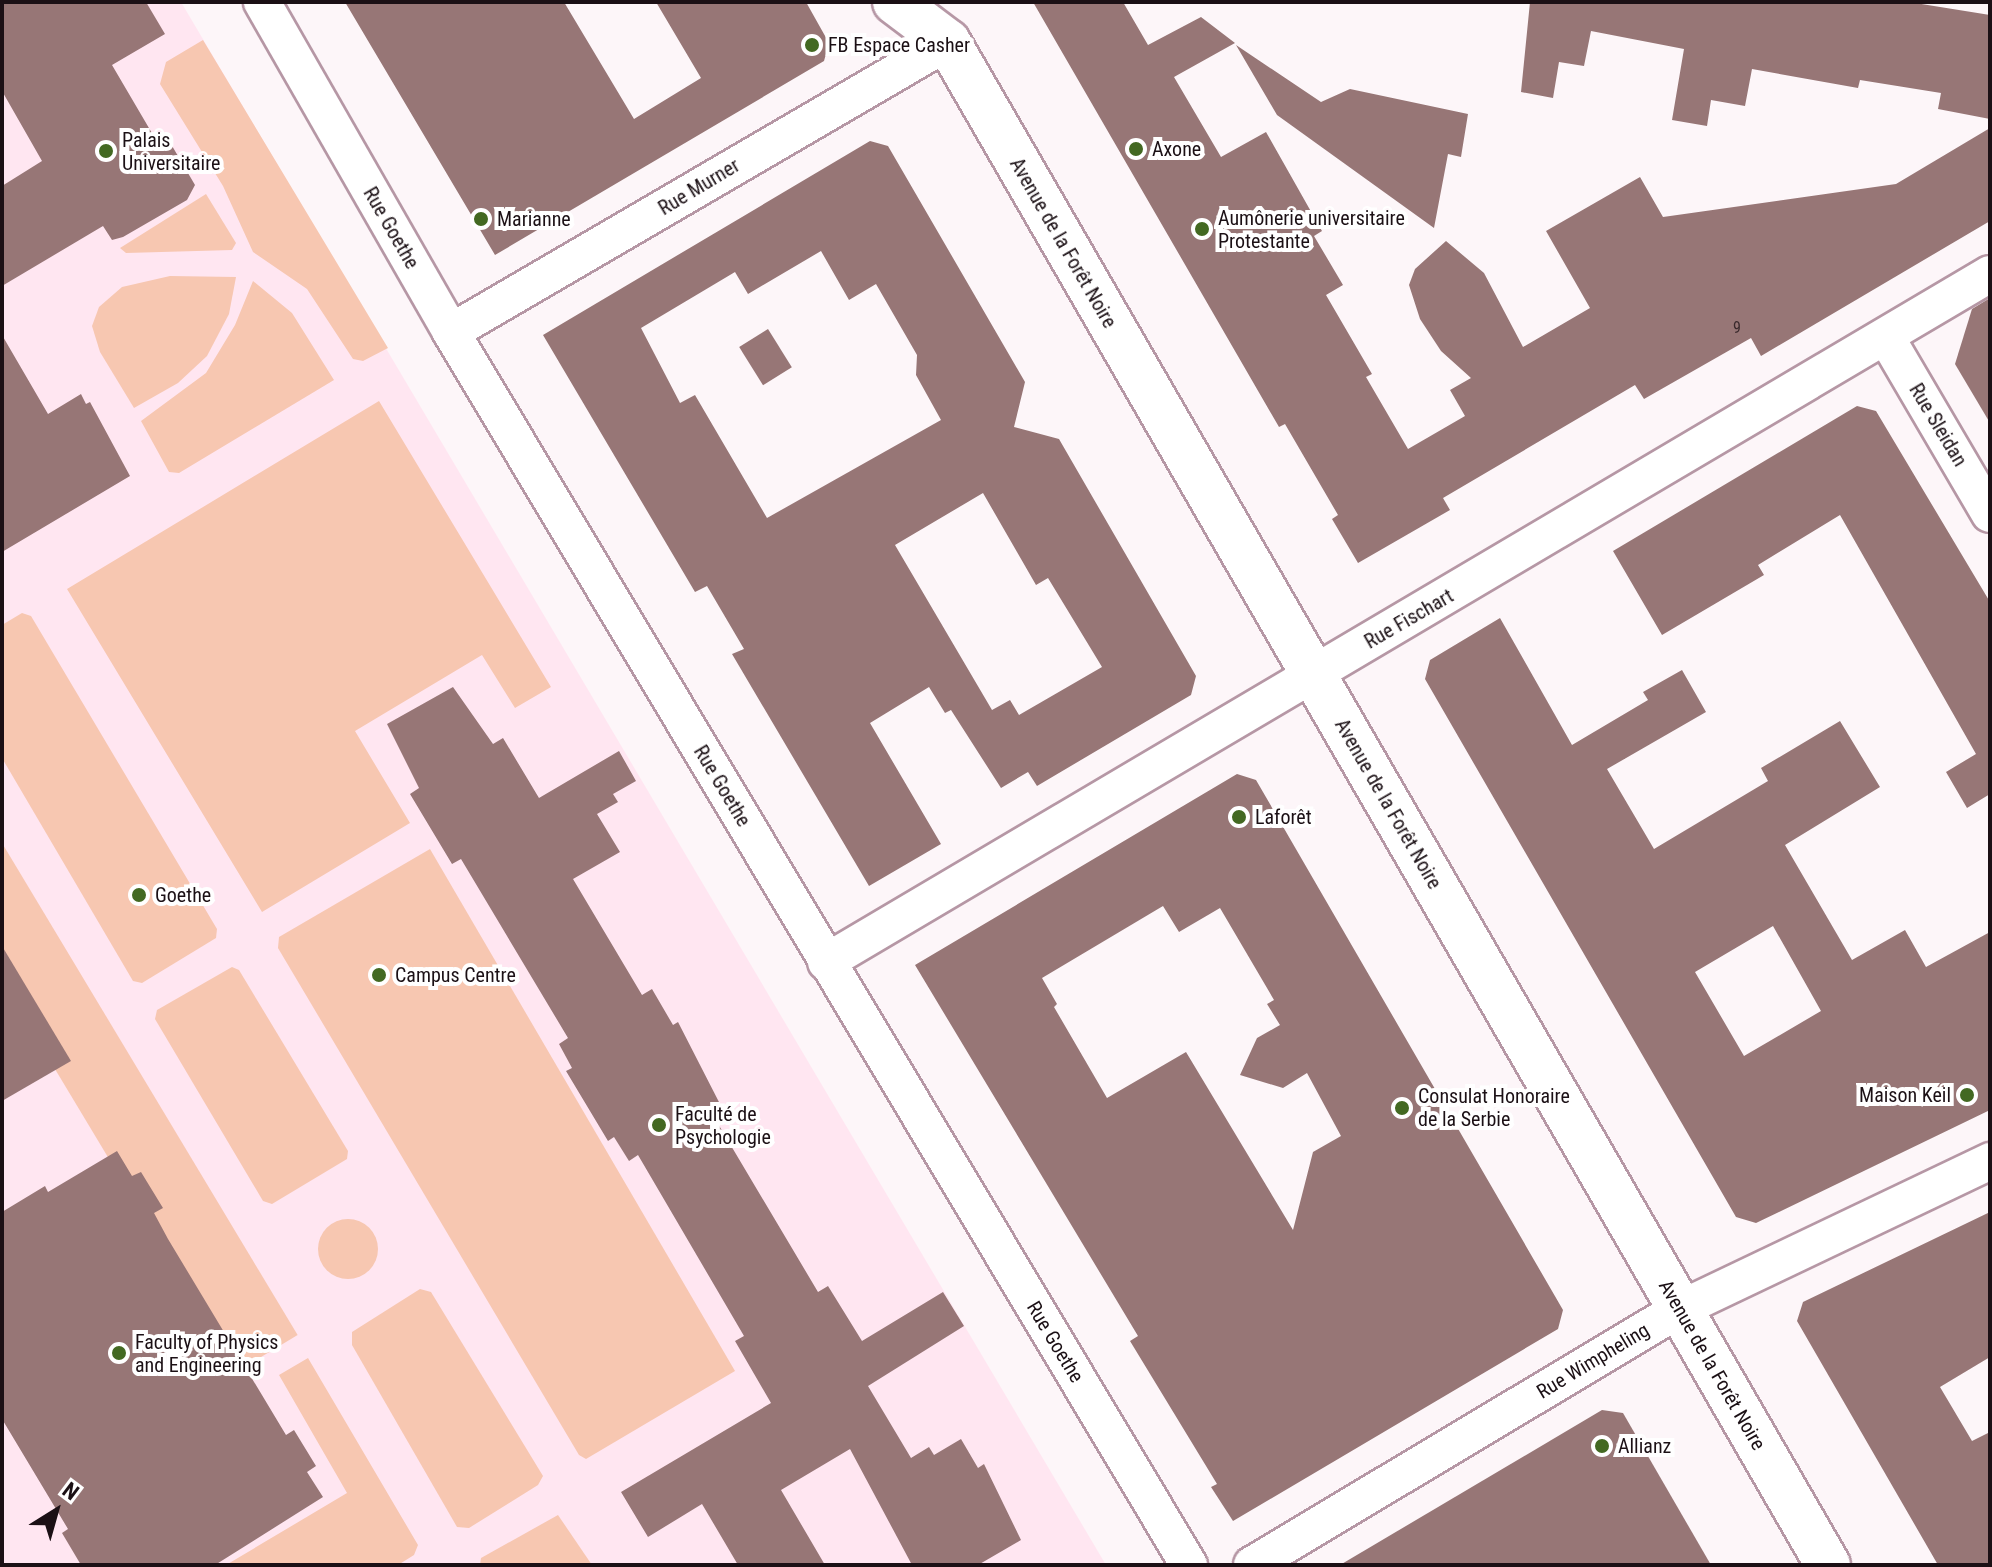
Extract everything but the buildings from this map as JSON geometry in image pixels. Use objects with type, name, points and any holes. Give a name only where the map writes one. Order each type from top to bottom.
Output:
[{"type":"main road","name":"Avenue de la Forêt Noire","points":[[895,2],[948,22],[1314,675],[1828,1565]]},
{"type":"street","name":"Rue Goethe","points":[[262,2],[451,332],[1189,1565]]},
{"type":"street","name":"Rue Murner","points":[[451,332],[948,22]]},
{"type":"street","name":"Rue Fischart","points":[[826,962],[1990,274]]},
{"type":"street","name":"Rue Sleidan","points":[[1886,337],[1990,514]]},
{"type":"street","name":"Rue Wimpheling","points":[[1252,1565],[1680,1309],[1990,1161]]},
{"type":"shaded area","name":"Campus Centre","points":[[2,2],[181,2],[1106,1565],[2,1565]]},
{"type":"shaded area","points":[[203,40],[388,348],[363,361],[353,359],[307,289],[253,252],[223,186],[160,84],[166,62]]},
{"type":"shaded area","points":[[206,194],[236,243],[232,250],[126,253],[120,248]]},
{"type":"shaded area","points":[[170,276],[236,277],[229,314],[207,356],[178,383],[134,408],[100,352],[92,326],[99,307],[122,287]]},
{"type":"shaded area","points":[[253,281],[292,313],[334,380],[179,473],[169,472],[141,421],[206,373],[235,325]]},
{"type":"shaded area","points":[[379,401],[551,687],[515,708],[482,655],[355,731],[410,823],[262,912],[67,589]]},
{"type":"shaded area","points":[[22,613],[31,616],[217,929],[216,938],[142,983],[133,981],[2,758],[2,625]]},
{"type":"shaded area","points":[[2,843],[298,1335],[237,1372],[2,981]]},
{"type":"shaded area","points":[[430,849],[735,1371],[586,1459],[579,1455],[278,948],[279,937]]},
{"type":"shaded area","points":[[232,967],[239,970],[348,1151],[347,1159],[272,1204],[263,1201],[155,1019],[157,1010]]},
{"type":"shaded area","points":[[348,1219],[360,1221],[369,1228],[376,1237],[376,1261],[369,1270],[360,1277],[348,1279],[336,1277],[327,1270],[320,1261],[318,1249],[320,1237],[327,1228],[336,1221]]},
{"type":"shaded area","points":[[420,1289],[431,1292],[543,1476],[538,1485],[469,1528],[457,1527],[352,1345],[352,1332]]},
{"type":"shaded area","points":[[308,1358],[418,1545],[414,1555],[398,1565],[226,1565],[347,1493],[279,1375]]},
{"type":"shaded area","points":[[558,1515],[592,1565],[480,1565],[481,1558]]},
{"type":"place","name":"FB Espace Casher","points":[[812,45]]},
{"type":"place","name":"Axone","points":[[1136,149]]},
{"type":"place","name":"Palais Universitaire","points":[[106,151]]},
{"type":"place","name":"Marianne","points":[[481,219]]},
{"type":"place","name":"Aumônerie universitaire Protestante","points":[[1202,229]]},
{"type":"place","name":"Laforêt","points":[[1239,817]]},
{"type":"place","name":"Goethe","points":[[139,895]]},
{"type":"place","name":"Campus Centre","points":[[379,975]]},
{"type":"place","name":"Maison Keil","points":[[1967,1095]]},
{"type":"place","name":"Consulat Honoraire de la Serbie","points":[[1402,1108]]},
{"type":"place","name":"Faculté de Psychologie","points":[[659,1125]]},
{"type":"place","name":"Faculty of Physics and Engineering","points":[[119,1353]]},
{"type":"place","name":"Allianz","points":[[1602,1446]]}]
